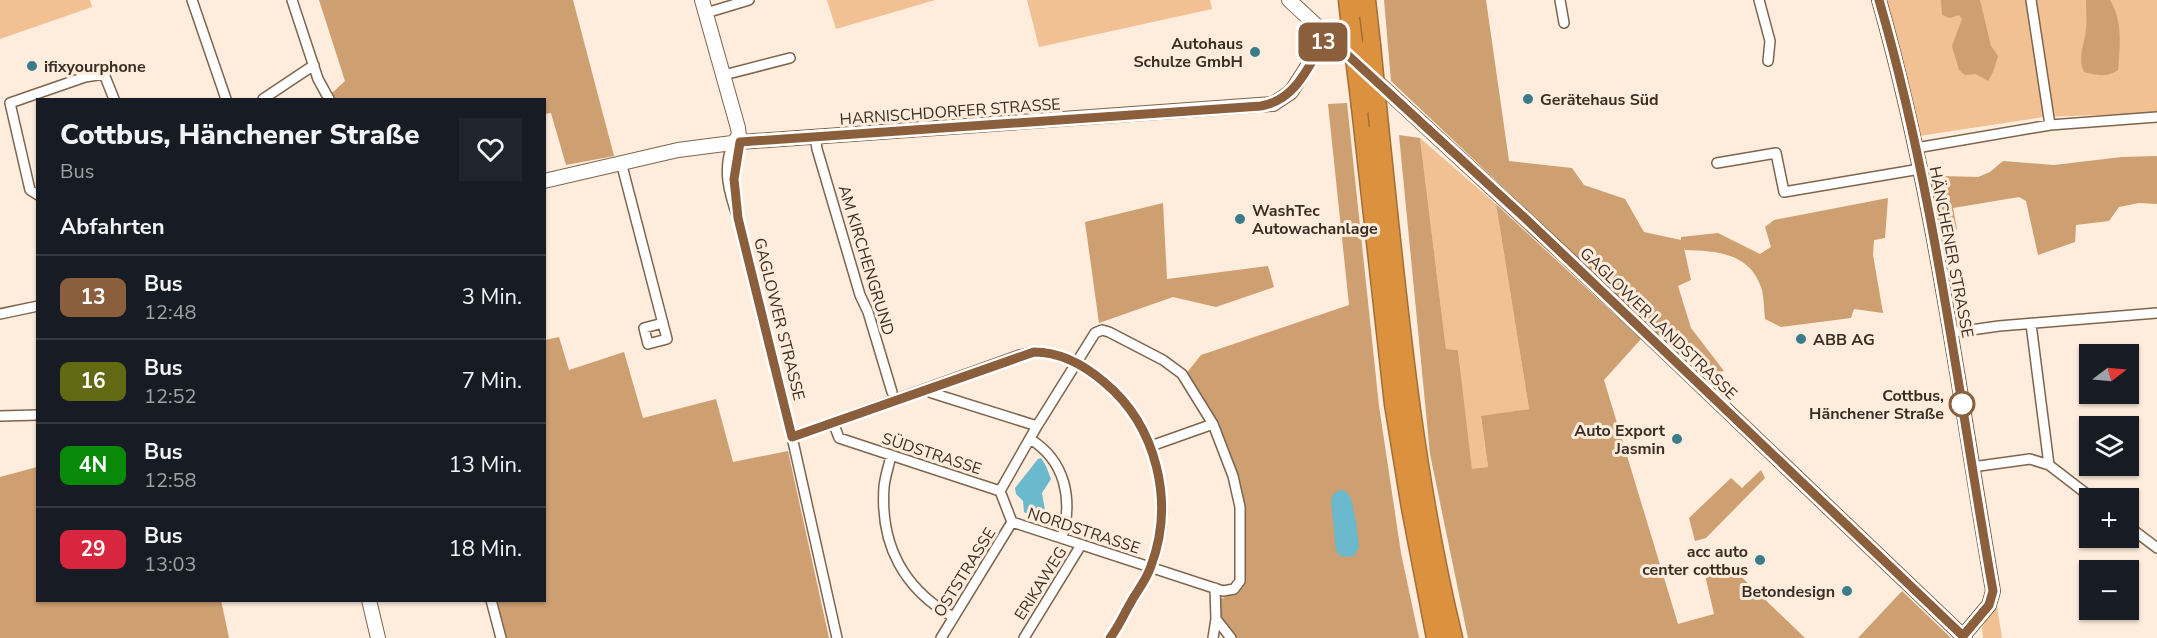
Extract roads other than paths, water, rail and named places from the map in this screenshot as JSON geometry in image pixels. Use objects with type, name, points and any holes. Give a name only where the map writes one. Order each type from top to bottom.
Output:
[{"type":"highway","points":[[1366,0],[1393,264],[1416,440],[1426,508],[1453,638]]},
{"type":"highway","points":[[1349,9],[1394,404],[1436,638]]},
{"type":"street","points":[[192,0],[226,98]]},
{"type":"street","points":[[292,0],[321,85],[328,98]]},
{"type":"street","points":[[738,139],[724,75],[704,6],[749,0]]},
{"type":"street","name":"GAGLOWER LANDSTRASSE","points":[[1288,0],[1526,219],[1964,637]]},
{"type":"street","points":[[1560,0],[1564,23]]},
{"type":"street","points":[[1759,0],[1770,41],[1768,61]]},
{"type":"street","name":"HÄNCHENER STRASSE","points":[[1880,0],[1916,148],[1950,333],[1993,591],[1989,605],[1964,637]]},
{"type":"street","points":[[2031,0],[2050,125]]},
{"type":"street","name":"HARNISCHDORFER STRASSE","points":[[546,181],[621,162],[738,139],[815,136],[1273,104],[1291,92],[1327,36]]},
{"type":"street","points":[[724,75],[790,58]]},
{"type":"street","points":[[264,98],[314,65]]},
{"type":"street","points":[[36,194],[30,190],[10,103],[85,77],[104,74],[114,98]]},
{"type":"street","points":[[1916,148],[2050,125],[2157,117]]},
{"type":"street","name":"AM KIRCHENGRUND","points":[[815,136],[860,295],[868,312],[892,392]]},
{"type":"street","name":"GAGLOWER STRASSE","points":[[738,139],[734,179],[738,218],[792,437],[837,638]]},
{"type":"street","points":[[1716,163],[1776,153],[1784,192],[1920,169]]},
{"type":"street","points":[[621,162],[663,323]]},
{"type":"street","points":[[0,314],[36,306]]},
{"type":"street","points":[[1950,333],[2157,313]]},
{"type":"street","points":[[2031,324],[2049,465]]},
{"type":"street","points":[[1012,522],[1000,491],[1095,333],[1102,330],[1109,332],[1163,360],[1182,374],[1213,424],[1233,476],[1240,507],[1240,581],[1234,589],[1223,591],[1215,588],[1216,619],[1213,638]]},
{"type":"street","points":[[792,437],[1034,352],[1060,355],[1076,363],[1100,379],[1125,402],[1140,424],[1151,446],[1157,466],[1161,503],[1158,543],[1151,568],[1110,638]]},
{"type":"street","points":[[925,389],[1037,426]]},
{"type":"street","points":[[0,416],[36,415]]},
{"type":"street","name":"SÜDSTRASSE","points":[[833,422],[839,438],[1000,491]]},
{"type":"street","points":[[1151,446],[1213,424]]},
{"type":"street","points":[[1030,439],[1042,447],[1052,459],[1059,470],[1065,488],[1068,504],[1067,523],[1062,538]]},
{"type":"street","points":[[891,455],[884,489],[884,517],[897,560],[904,573],[931,604],[953,617]]},
{"type":"street","points":[[1972,467],[2030,459],[2049,465],[2079,488]]},
{"type":"street","name":"NORDSTRASSE","points":[[1012,522],[1215,588]]},
{"type":"street","name":"OSTSTRASSE","points":[[941,638],[1012,522]]},
{"type":"street","points":[[2139,534],[2157,548]]},
{"type":"street","name":"ERIKAWEG","points":[[1024,638],[1081,545]]},
{"type":"street","points":[[369,602],[378,638]]},
{"type":"street","points":[[492,602],[501,638]]},
{"type":"street","points":[[1216,619],[1231,638]]},
{"type":"water","points":[[1041,458],[1051,479],[1042,493],[1046,516],[1031,517],[1024,512],[1023,501],[1016,494],[1015,488]]},
{"type":"water","points":[[1339,490],[1346,491],[1351,499],[1356,521],[1359,547],[1354,556],[1342,557],[1336,551],[1331,500]]},
{"type":"place","name":"Autohaus Schulze GmbH","points":[[1255,52]]},
{"type":"place","name":"ifixyourphone","points":[[32,66]]},
{"type":"place","name":"Gerätehaus Süd","points":[[1528,99]]},
{"type":"place","name":"WashTec Autowachanlage","points":[[1240,219]]},
{"type":"place","name":"ABB AG","points":[[1801,339]]},
{"type":"place","name":"Cottbus, Hänchener Straße","points":[[1962,404]]},
{"type":"place","name":"Auto Export Jasmin","points":[[1677,439]]},
{"type":"place","name":"acc auto center cottbus","points":[[1760,560]]},
{"type":"place","name":"Betondesign","points":[[1847,591]]}]
